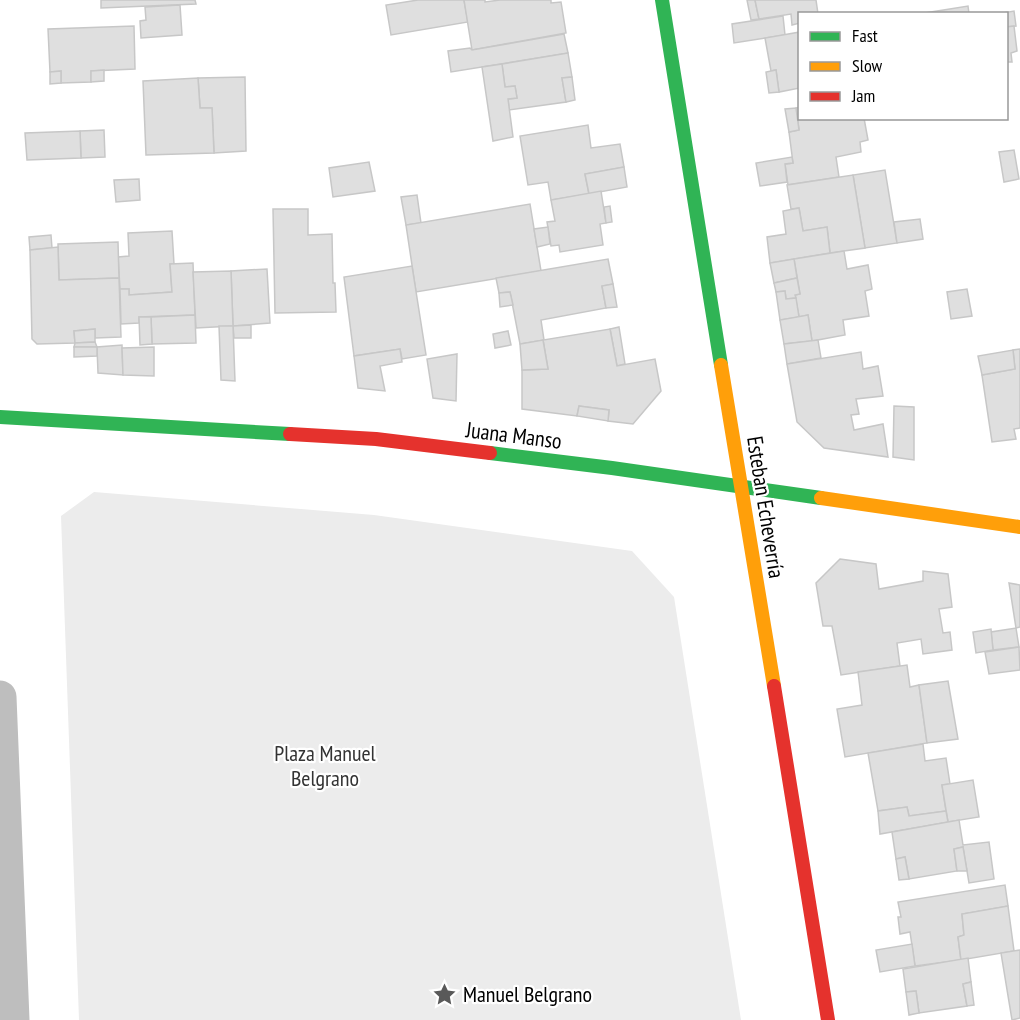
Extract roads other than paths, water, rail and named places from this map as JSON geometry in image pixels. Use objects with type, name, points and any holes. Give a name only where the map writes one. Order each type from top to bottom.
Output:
[{"type":"street","name":"Esteban Echeverría","points":[[662,0],[828,1020]]},
{"type":"street","name":"Juana Manso","points":[[0,417],[376,439],[612,468],[1020,527]]},
{"type":"street","points":[[0,697],[13,1020]]},
{"type":"place","name":"Manuel Belgrano","points":[[445,994]]},
{"type":"park label","name":"Plaza Manuel Belgrano","points":[[325,766]]}]
